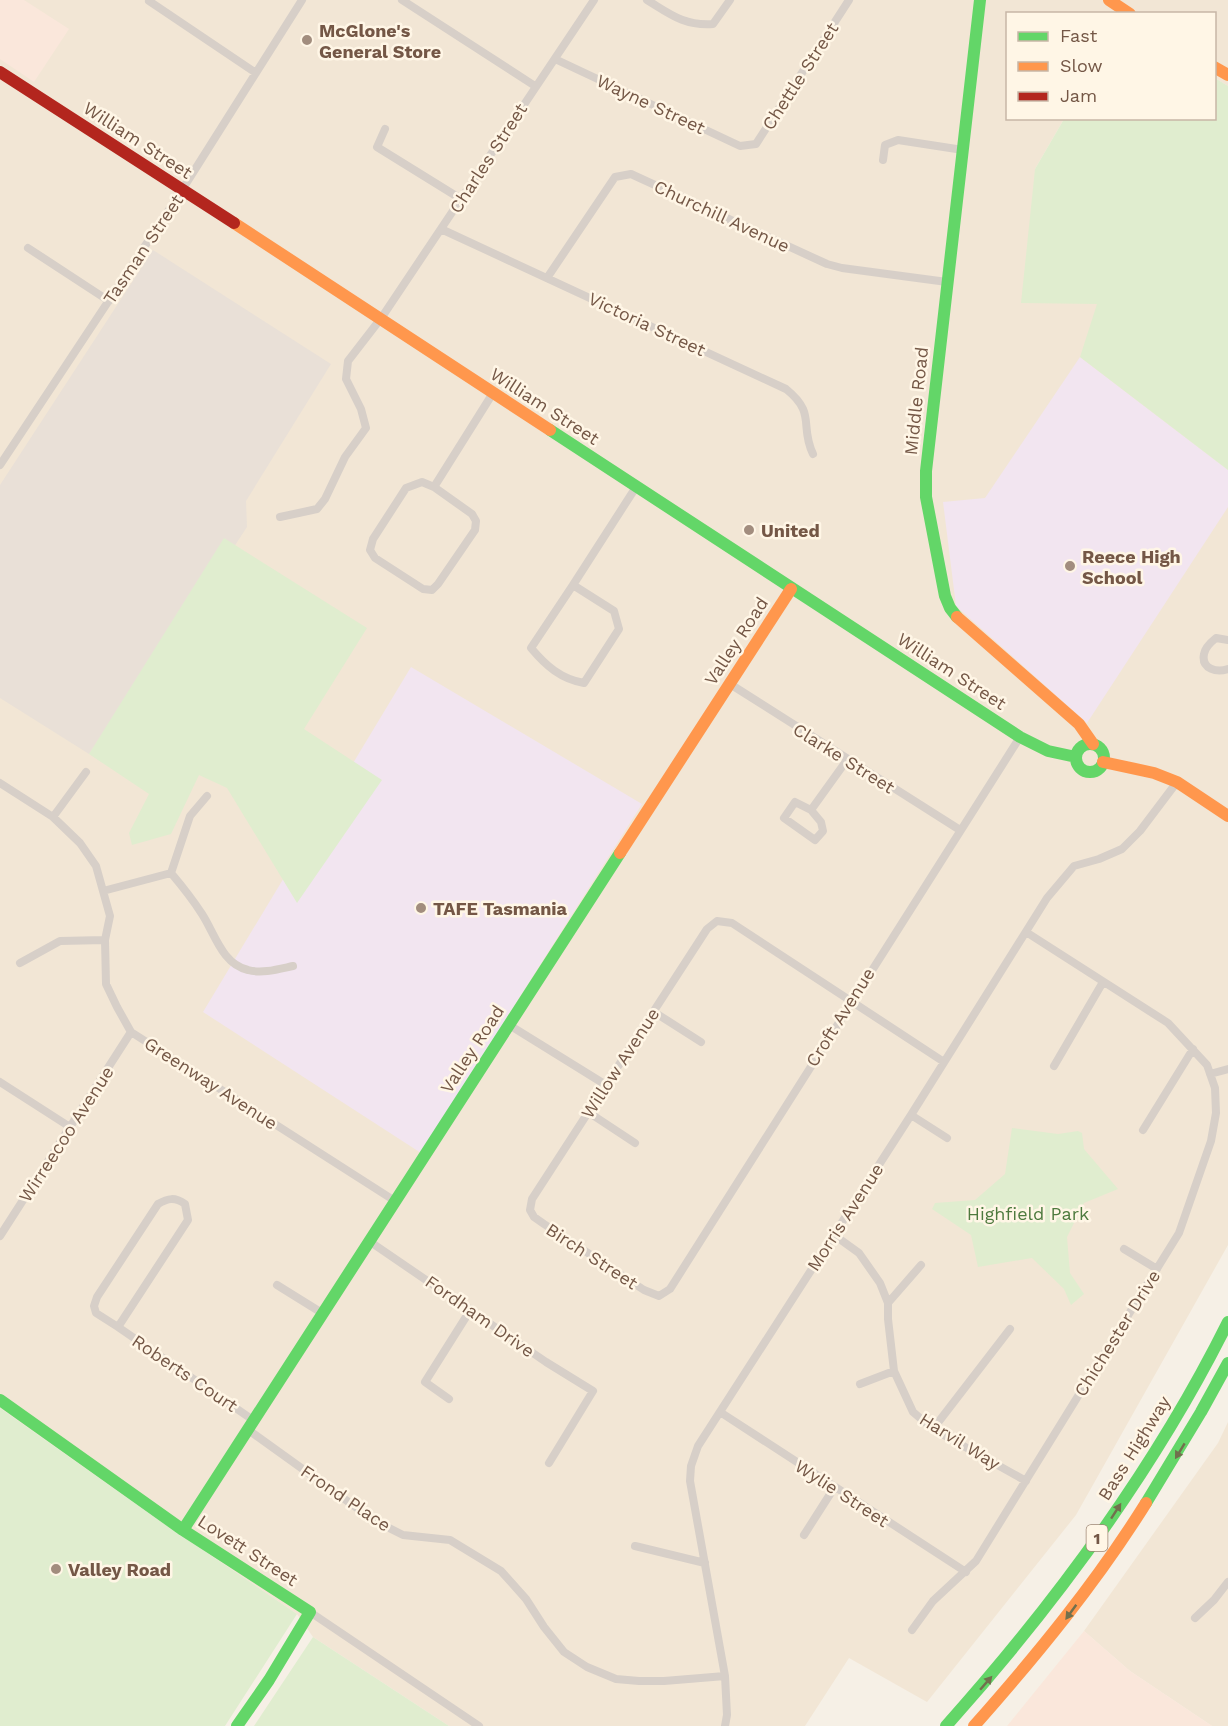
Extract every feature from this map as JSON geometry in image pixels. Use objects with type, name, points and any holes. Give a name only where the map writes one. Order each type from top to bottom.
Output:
[{"type":"main road","name":"Middle Road","points":[[980,0],[926,471],[927,497],[945,596],[950,608],[958,618],[1079,724],[1093,744]]},
{"type":"main road","points":[[1109,0],[1127,12]]},
{"type":"main road","name":"William Street","points":[[0,72],[382,318],[791,589],[1020,736],[1048,751],[1076,757]]},
{"type":"main road","name":"Valley Road","points":[[183,1530],[791,589]]},
{"type":"main road","points":[[1093,744],[1101,749],[1103,762],[1098,770],[1090,772],[1078,765],[1076,757],[1083,746],[1093,744]]},
{"type":"main road","points":[[1103,762],[1154,773],[1177,782],[1228,816]]},
{"type":"main road","name":"Bass Highway","points":[[946,1726],[989,1679],[1045,1610],[1111,1519],[1163,1438],[1227,1325]]},
{"type":"main road","name":"1","points":[[974,1726],[1061,1625],[1117,1548],[1200,1416],[1228,1363]]},
{"type":"main road","points":[[1200,1416],[1228,1370]]},
{"type":"main road","name":"Lovett Street","points":[[0,1400],[183,1530],[310,1612]]},
{"type":"main road","points":[[237,1726],[269,1680],[310,1612]]},
{"type":"main road","points":[[981,1726],[1006,1691]]},
{"type":"street","name":"Tasman Street","points":[[0,465],[182,190],[302,0]]},
{"type":"street","points":[[402,0],[536,86]]},
{"type":"street","name":"Charles Street","points":[[280,517],[316,509],[325,499],[345,457],[366,428],[361,409],[346,379],[348,361],[382,318],[593,0]]},
{"type":"street","points":[[646,0],[673,16],[695,25],[712,24],[730,0]]},
{"type":"street","name":"Chettle Street","points":[[748,146],[756,144],[849,0]]},
{"type":"street","points":[[149,1],[256,73]]},
{"type":"street","name":"Wayne Street","points":[[555,59],[740,146],[748,146]]},
{"type":"street","points":[[385,129],[377,147],[461,199]]},
{"type":"street","points":[[883,160],[885,145],[898,140],[963,150]]},
{"type":"street","name":"Churchill Avenue","points":[[547,278],[615,177],[631,174],[826,264],[947,282]]},
{"type":"street","name":"Victoria Street","points":[[441,229],[786,389],[806,413],[807,443],[813,454]]},
{"type":"street","points":[[28,248],[109,301]]},
{"type":"street","points":[[434,487],[493,393]]},
{"type":"street","points":[[422,482],[434,487],[472,514],[476,521],[475,530],[432,590],[423,589],[375,558],[370,550],[373,539],[406,488],[422,482]]},
{"type":"street","points":[[573,585],[614,611],[619,629],[584,683],[569,680],[543,662],[531,648],[636,487]]},
{"type":"street","points":[[1228,640],[1216,638],[1208,646],[1204,655],[1206,664],[1213,670],[1228,669]]},
{"type":"street","name":"Clarke Street","points":[[730,684],[960,830]]},
{"type":"street","name":"Croft Avenue","points":[[659,1296],[670,1288],[1020,736]]},
{"type":"street","points":[[811,810],[847,760]]},
{"type":"street","points":[[53,817],[86,772]]},
{"type":"street","name":"Morris Avenue","points":[[725,1726],[727,1714],[725,1676],[690,1481],[691,1466],[698,1446],[911,1115],[1047,898],[1074,866],[1122,849],[1140,831],[1177,782]]},
{"type":"street","name":"Greenway Avenue","points":[[0,783],[53,817],[80,843],[96,866],[110,916],[105,940],[106,984],[131,1032],[395,1201]]},
{"type":"street","points":[[171,873],[190,816],[207,796]]},
{"type":"street","points":[[795,802],[811,810],[821,822],[824,831],[815,840],[784,818],[795,802]]},
{"type":"street","points":[[103,891],[171,873]]},
{"type":"street","points":[[171,873],[202,915],[222,951],[236,966],[263,972],[293,966]]},
{"type":"street","name":"Willow Avenue","points":[[530,1210],[532,1198],[707,928],[717,921],[732,923],[850,1002]]},
{"type":"street","name":"Chichester Drive","points":[[912,1630],[933,1602],[976,1561],[1179,1233],[1211,1141],[1216,1113],[1215,1088],[1207,1065],[1168,1023],[1026,932]]},
{"type":"street","points":[[20,963],[60,941],[105,940]]},
{"type":"street","points":[[1054,1066],[1103,982]]},
{"type":"street","points":[[850,1002],[944,1062]]},
{"type":"street","points":[[654,1012],[701,1042]]},
{"type":"street","points":[[509,1025],[606,1085]]},
{"type":"street","name":"Wirreecoo Avenue","points":[[0,1236],[131,1032]]},
{"type":"street","points":[[1143,1130],[1193,1049]]},
{"type":"street","points":[[1210,1074],[1228,1068]]},
{"type":"street","points":[[0,1082],[70,1127]]},
{"type":"street","points":[[588,1112],[635,1143]]},
{"type":"street","points":[[911,1115],[947,1138]]},
{"type":"street","name":"Roberts Court","points":[[118,1327],[188,1220],[185,1204],[178,1199],[167,1198],[158,1204],[97,1297],[94,1306],[96,1312],[250,1424]]},
{"type":"street","name":"Birch Street","points":[[530,1210],[534,1217],[554,1231],[644,1290],[659,1296]]},
{"type":"street","name":"Harvil Way","points":[[834,1235],[859,1253],[880,1283],[888,1304],[894,1371],[913,1412],[933,1429],[1026,1481]]},
{"type":"street","name":"Fordham Drive","points":[[369,1241],[546,1362],[593,1391],[549,1463]]},
{"type":"street","points":[[1124,1249],[1157,1269]]},
{"type":"street","points":[[888,1304],[921,1265]]},
{"type":"street","points":[[277,1285],[322,1313]]},
{"type":"street","points":[[449,1400],[425,1382],[471,1309]]},
{"type":"street","points":[[933,1429],[1010,1329]]},
{"type":"street","points":[[860,1384],[894,1371]]},
{"type":"street","name":"Wylie Street","points":[[720,1412],[966,1572]]},
{"type":"street","name":"Frond Place","points":[[250,1424],[375,1521],[403,1535],[450,1540],[501,1571],[526,1599],[544,1628],[564,1652],[587,1667],[616,1679],[639,1681],[725,1676]]},
{"type":"street","points":[[804,1535],[834,1488]]},
{"type":"street","points":[[635,1546],[705,1563]]},
{"type":"street","points":[[1195,1618],[1214,1600],[1228,1582]]},
{"type":"street","name":"Lovett Street","points":[[310,1612],[479,1726]]},
{"type":"shaded area","points":[[0,0],[1228,0],[1228,86],[1216,79],[1216,12],[1006,12],[1006,120],[1063,120],[1035,169],[1098,304],[1081,357],[1228,470],[1228,1245],[1076,1515],[927,1702],[849,1658],[805,1726],[449,1726],[313,1637],[297,1614],[0,1408]]},
{"type":"shaded area","points":[[0,0],[24,0],[69,29],[34,82],[0,59]]},
{"type":"shaded area","points":[[153,250],[331,364],[246,501],[247,527],[171,643],[128,695],[89,754],[0,698],[0,485]]},
{"type":"shaded area","name":"Reece High School","points":[[1080,357],[1228,470],[1228,507],[1087,723],[956,606],[943,502],[985,498]]},
{"type":"shaded area","name":"TAFE Tasmania","points":[[411,667],[642,804],[421,1153],[203,1012]]},
{"type":"shaded area","points":[[1228,1422],[1228,1726],[1212,1726],[1130,1671],[1084,1631],[1218,1443]]},
{"type":"shaded area","points":[[1084,1631],[1130,1671],[1212,1726],[1007,1726]]},
{"type":"green space","points":[[1216,79],[1228,86],[1228,470],[1080,357],[1097,304],[1021,303],[1035,169],[1063,120],[1216,120]]},
{"type":"green space","points":[[224,538],[367,628],[304,729],[382,780],[297,903],[227,788],[199,775],[171,834],[132,845],[129,833],[149,794],[89,754]]},
{"type":"green space","name":"Highfield Park","points":[[1012,1128],[1058,1134],[1078,1131],[1082,1133],[1084,1149],[1118,1189],[1084,1203],[1067,1237],[1070,1273],[1084,1294],[1071,1305],[1064,1289],[1032,1258],[978,1267],[971,1235],[932,1209],[935,1203],[975,1200],[1005,1174]]},
{"type":"green space","points":[[0,1408],[297,1614],[225,1726],[0,1726]]},
{"type":"green space","points":[[313,1637],[449,1726],[254,1726]]},
{"type":"traffic: fast","points":[[957,617],[945,596],[926,497],[926,471],[980,0]]},
{"type":"traffic: fast","points":[[550,430],[1020,737],[1048,751],[1076,757]]},
{"type":"traffic: fast","points":[[1090,744],[1100,748],[1104,758],[1100,768],[1090,772],[1080,768],[1076,758],[1080,748],[1090,744]]},
{"type":"traffic: fast","points":[[183,1530],[620,853]]},
{"type":"traffic: fast","points":[[946,1726],[1026,1632],[1100,1533],[1168,1430],[1228,1322]]},
{"type":"traffic: fast","points":[[1146,1503],[1228,1363]]},
{"type":"traffic: fast","points":[[0,1400],[183,1530],[310,1612],[269,1680],[237,1726]]},
{"type":"traffic: slow","points":[[1109,0],[1127,12]]},
{"type":"traffic: slow","points":[[1216,68],[1228,75]]},
{"type":"traffic: slow","points":[[234,223],[550,430]]},
{"type":"traffic: slow","points":[[620,853],[791,589]]},
{"type":"traffic: slow","points":[[957,617],[1079,724],[1093,744]]},
{"type":"traffic: slow","points":[[1103,762],[1154,773],[1177,782],[1228,816]]},
{"type":"traffic: slow","points":[[974,1726],[1064,1618],[1107,1562],[1146,1503]]},
{"type":"traffic: jam","points":[[0,72],[234,223]]},
{"type":"place","name":"McGlone's General Store","points":[[307,40]]},
{"type":"place","name":"United","points":[[749,530]]},
{"type":"place","name":"Reece High School","points":[[1070,566]]},
{"type":"place","name":"TAFE Tasmania","points":[[421,908]]},
{"type":"place","name":"Valley Road","points":[[56,1569]]}]
